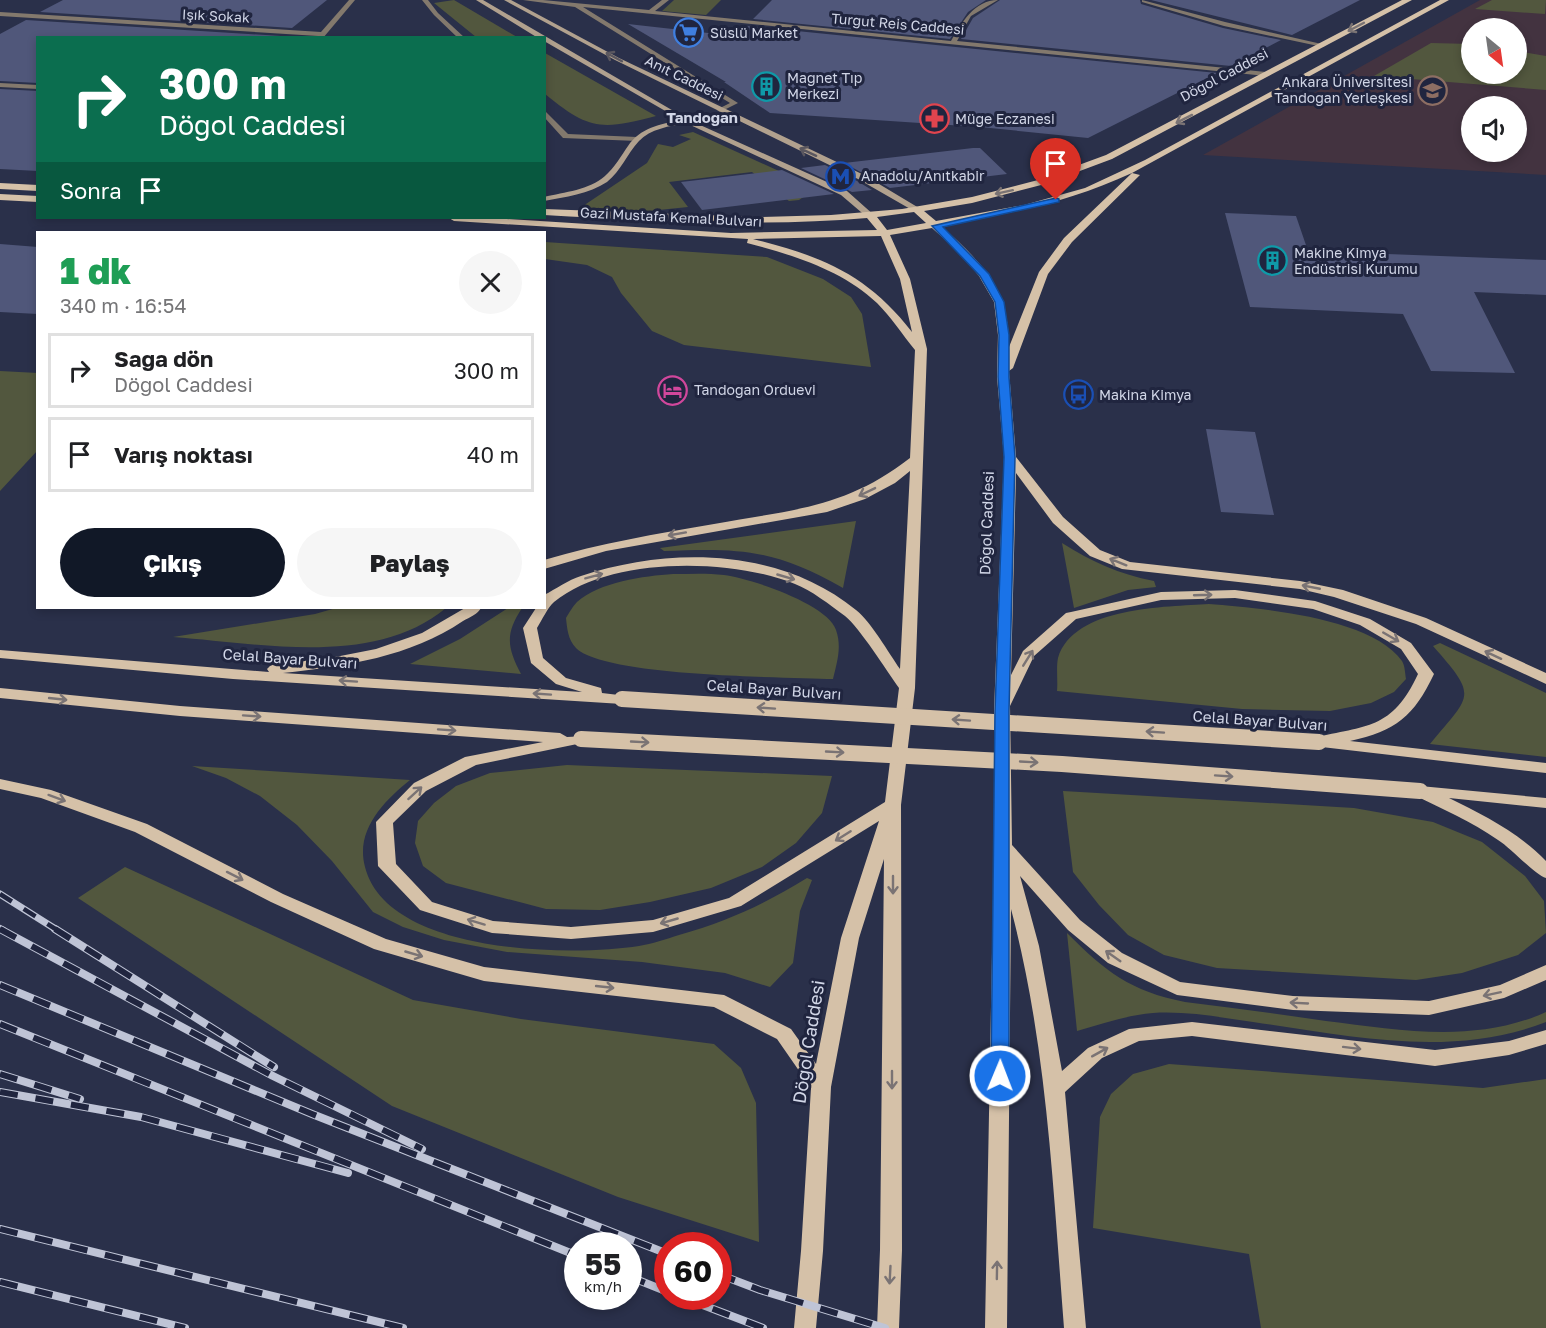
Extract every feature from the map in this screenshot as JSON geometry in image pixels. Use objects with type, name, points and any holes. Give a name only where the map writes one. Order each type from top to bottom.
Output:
[{"type":"main road","points":[[478,0],[541,36]]},
{"type":"main road","name":"Anıt Caddesi","points":[[507,0],[720,110],[861,177],[915,208]]},
{"type":"main road","name":"Dögol Caddesi","points":[[871,216],[1012,190],[1078,170],[1197,112],[1408,0]]},
{"type":"main road","points":[[886,233],[936,226],[1056,200],[1088,190],[1148,162],[1445,0]]},
{"type":"main road","points":[[546,39],[687,121],[844,193],[871,216]]},
{"type":"main road","points":[[546,199],[585,189],[602,182],[616,170],[637,139],[659,127],[687,121]]},
{"type":"main road","points":[[1003,377],[1043,274],[1068,240],[1148,162]]},
{"type":"main road","points":[[0,186],[36,188]]},
{"type":"main road","points":[[0,197],[36,199]]},
{"type":"main road","name":"Dögol Caddesi","points":[[915,208],[984,274],[999,302],[1004,335],[1003,377],[1010,457],[1002,711],[1003,846],[996,1328]]},
{"type":"main road","name":"Gazi Mustafa Kemal Bulvarı","points":[[546,212],[734,222],[871,216]]},
{"type":"main road","name":"Dögol Caddesi","points":[[871,216],[886,233],[912,300],[921,349],[907,688],[893,805],[891,1238],[888,1328]]},
{"type":"main road","name":"Gazi Mustafa Kemal Bulvarı","points":[[469,219],[731,236],[886,233]]},
{"type":"main road","points":[[731,236],[802,257],[857,284],[875,296],[921,349]]},
{"type":"main road","points":[[1010,457],[1058,520],[1095,553],[1106,558],[1127,566],[1149,570],[1300,585],[1338,593],[1420,621],[1546,680]]},
{"type":"main road","points":[[546,564],[604,547],[822,509],[860,496],[890,480],[915,460]]},
{"type":"main road","points":[[546,602],[548,599],[584,579],[631,567],[682,560],[742,564],[801,581],[852,614],[907,688]]},
{"type":"main road","points":[[1002,711],[1028,654],[1071,616],[1161,596],[1235,594],[1315,605],[1365,622],[1406,645],[1426,674],[1417,697],[1395,722],[1359,734],[1319,742]]},
{"type":"main road","points":[[233,674],[349,661],[408,646],[456,621],[473,609]]},
{"type":"main road","points":[[542,609],[530,628],[536,660],[561,681],[622,699]]},
{"type":"main road","name":"Celal Bayar Bulvarı","points":[[0,654],[233,674],[1319,742],[1546,768]]},
{"type":"main road","points":[[0,693],[180,711],[581,739],[1062,764],[1546,802]]},
{"type":"main road","points":[[581,739],[471,761],[420,787],[384,822],[387,866],[426,906],[492,927],[571,933],[653,926],[735,902],[893,805]]},
{"type":"main road","points":[[0,784],[45,794],[141,828],[276,898],[380,944],[484,974],[717,1000],[784,1034],[821,1087]]},
{"type":"main road","points":[[1420,791],[1474,817],[1534,857],[1546,872]]},
{"type":"main road","name":"Dögol Caddesi","points":[[805,1328],[812,1251],[821,1087],[850,938],[893,805]]},
{"type":"main road","points":[[1003,846],[1074,925],[1106,952],[1177,988],[1293,1003],[1429,1008],[1504,992],[1546,972]]},
{"type":"main road","name":"Dögol Caddesi","points":[[1003,846],[1030,946],[1055,1089],[1076,1328]]},
{"type":"main road","points":[[1055,1089],[1095,1053],[1136,1034],[1192,1029],[1435,1058],[1509,1047],[1546,1037]]},
{"type":"street","points":[[320,36],[352,0]]},
{"type":"street","points":[[425,0],[436,14],[460,36]]},
{"type":"street","name":"Turgut Reis Caddesi","points":[[526,0],[1266,74]]},
{"type":"street","points":[[563,0],[735,103],[720,110]]},
{"type":"street","points":[[649,13],[666,0]]},
{"type":"street","points":[[953,42],[969,15],[995,0]]},
{"type":"street","points":[[1148,0],[1144,1],[1224,24],[1323,45]]},
{"type":"street","name":"Işık Sokak","points":[[0,14],[320,36]]},
{"type":"street","points":[[0,86],[36,87]]},
{"type":"street","points":[[546,114],[566,136],[637,139]]},
{"type":"shaded area","name":"Ankara Üniversitesi Tandoğan Yerleşkesi","points":[[1480,0],[1546,0],[1546,175],[1203,155]]},
{"type":"green space","points":[[454,0],[515,36],[475,36],[434,3]]},
{"type":"green space","points":[[674,0],[721,0],[706,15],[662,11]]},
{"type":"green space","points":[[1492,0],[1546,0],[1545,14],[1475,9]]},
{"type":"green space","points":[[1431,43],[1461,44],[1461,83],[1374,76]]},
{"type":"green space","points":[[1527,53],[1546,56],[1546,90],[1472,84],[1527,84]]},
{"type":"green space","points":[[546,54],[656,116],[622,124],[597,124],[586,121],[546,95]]},
{"type":"green space","points":[[693,132],[803,182],[812,191],[799,200],[789,201],[752,172],[669,182],[688,207],[649,211],[580,208],[647,163],[658,144],[673,147],[691,139],[679,135]]},
{"type":"green space","points":[[546,242],[767,257],[823,279],[851,297],[862,314],[871,367],[684,345],[652,331],[621,293],[612,277],[587,265],[546,259]]},
{"type":"green space","points":[[0,371],[36,373],[36,452],[0,491]]},
{"type":"green space","points":[[856,521],[843,588],[797,565],[776,558],[736,551],[664,551],[660,548]]},
{"type":"green space","points":[[1062,543],[1106,566],[1154,581],[1156,587],[1128,590],[1074,608]]},
{"type":"green space","points":[[673,574],[711,574],[736,577],[786,594],[819,611],[830,620],[838,636],[838,654],[833,679],[697,674],[657,670],[593,658],[573,645],[568,634],[566,618],[586,595],[622,581]]},
{"type":"green space","points":[[1209,604],[1284,612],[1340,625],[1366,634],[1387,646],[1402,661],[1406,679],[1394,692],[1371,703],[1330,711],[1242,709],[1057,691],[1058,658],[1067,641],[1082,628],[1101,619],[1123,613],[1170,606]]},
{"type":"green space","points":[[332,609],[444,609],[417,627],[385,639],[350,645],[278,646],[173,637],[315,614]]},
{"type":"green space","points":[[506,609],[521,609],[513,625],[510,641],[513,656],[521,674],[410,664],[460,639]]},
{"type":"green space","points":[[1440,643],[1546,693],[1546,757],[1430,744],[1454,715],[1464,696],[1458,676],[1433,646]]},
{"type":"green space","points":[[567,765],[832,776],[822,813],[796,843],[762,867],[711,888],[650,902],[600,910],[546,909],[446,883],[423,866],[415,843],[418,821],[434,803],[456,786],[490,773]]},
{"type":"green space","points":[[192,766],[410,780],[382,807],[368,829],[364,841],[365,867],[380,896],[407,918],[443,933],[484,943],[527,949],[570,951],[644,945],[729,918],[807,878],[812,880],[800,911],[793,963],[770,987],[725,973],[642,962],[507,952],[444,940],[403,927],[373,912],[332,861],[297,825],[260,796],[226,778]]},
{"type":"green space","points":[[1063,791],[1354,808],[1433,822],[1482,842],[1525,876],[1544,901],[1546,933],[1518,955],[1462,973],[1416,980],[1217,968],[1164,955],[1128,935],[1099,905],[1073,872]]},
{"type":"green space","points":[[125,867],[413,1000],[521,1019],[714,1044],[741,1068],[756,1103],[759,1242],[618,1197],[392,1106],[78,898]]},
{"type":"green space","points":[[1067,933],[1094,959],[1120,978],[1149,992],[1185,1002],[1409,1031],[1465,1031],[1492,1028],[1519,1022],[1546,1012],[1546,1022],[1510,1033],[1474,1040],[1437,1042],[1363,1038],[1215,1016],[1178,1013],[1134,1016],[1077,1031]]},
{"type":"green space","points":[[1169,1064],[1483,1088],[1546,1079],[1546,1328],[1261,1328],[1249,1254],[1093,1228],[1100,1117],[1111,1094],[1133,1074]]},
{"type":"building","points":[[63,0],[327,0],[292,28],[40,12]]},
{"type":"building","points":[[772,0],[986,0],[968,12],[950,39],[753,19]]},
{"type":"building","points":[[1000,0],[1140,0],[1141,4],[1223,28],[1281,40],[1231,66],[961,39],[973,18]]},
{"type":"building","points":[[1151,0],[1360,0],[1292,35]]},
{"type":"building","points":[[26,20],[281,36],[36,36],[36,83],[0,81],[0,34]]},
{"type":"building","points":[[628,24],[735,36],[746,26],[1217,73],[1088,138],[980,127],[770,113],[724,82],[726,82]]},
{"type":"building","points":[[0,89],[36,91],[36,171],[0,169]]},
{"type":"building","points":[[980,148],[1007,174],[890,188],[844,163]]},
{"type":"building","points":[[825,165],[872,190],[852,192],[801,168]]},
{"type":"building","points":[[782,170],[834,194],[702,210],[681,182]]},
{"type":"building","points":[[1225,213],[1296,216],[1308,251],[1546,260],[1546,295],[1474,292],[1515,373],[1431,371],[1403,314],[1250,307]]},
{"type":"building","points":[[0,244],[36,247],[36,314],[0,312]]},
{"type":"building","points":[[1206,429],[1255,432],[1274,515],[1221,512]]},
{"type":"railway","points":[[0,894],[57,930]]},
{"type":"railway","points":[[3,930],[0,929],[273,1076],[422,1149]]},
{"type":"railway","points":[[55,929],[274,1067]]},
{"type":"railway","points":[[0,985],[312,1114],[654,1248]]},
{"type":"railway","points":[[0,1024],[564,1250]]},
{"type":"railway","points":[[0,1074],[80,1099]]},
{"type":"railway","points":[[0,1092],[141,1117],[348,1173]]},
{"type":"railway","points":[[0,1229],[403,1328]]},
{"type":"railway","points":[[732,1279],[885,1328]]},
{"type":"railway","points":[[0,1282],[185,1328]]},
{"type":"railway","points":[[642,1282],[654,1286]]},
{"type":"railway","points":[[716,1310],[763,1328]]},
{"type":"place","name":"Süslü Market","points":[[689,33]]},
{"type":"place","name":"Magnet Tıp Merkezi","points":[[766,86]]},
{"type":"place","name":"Ankara Üniversitesi Tandoğan Yerleşkesi","points":[[1433,90]]},
{"type":"place","name":"Müge Eczanesi","points":[[934,119]]},
{"type":"place","name":"Anadolu/Anıtkabir","points":[[840,176]]},
{"type":"place","name":"Makine Kimya Endüstrisi Kurumu","points":[[1273,261]]},
{"type":"place","name":"Tandoğan Orduevi","points":[[673,390]]},
{"type":"place","name":"Makina Kimya","points":[[1078,395]]},
{"type":"district","name":"Tandoğan","points":[[702,118]]},
{"type":"route","points":[[1000,1076],[1002,711],[1010,457],[1003,377],[1004,335],[999,302],[984,274],[963,250],[936,226],[1056,200]]}]
